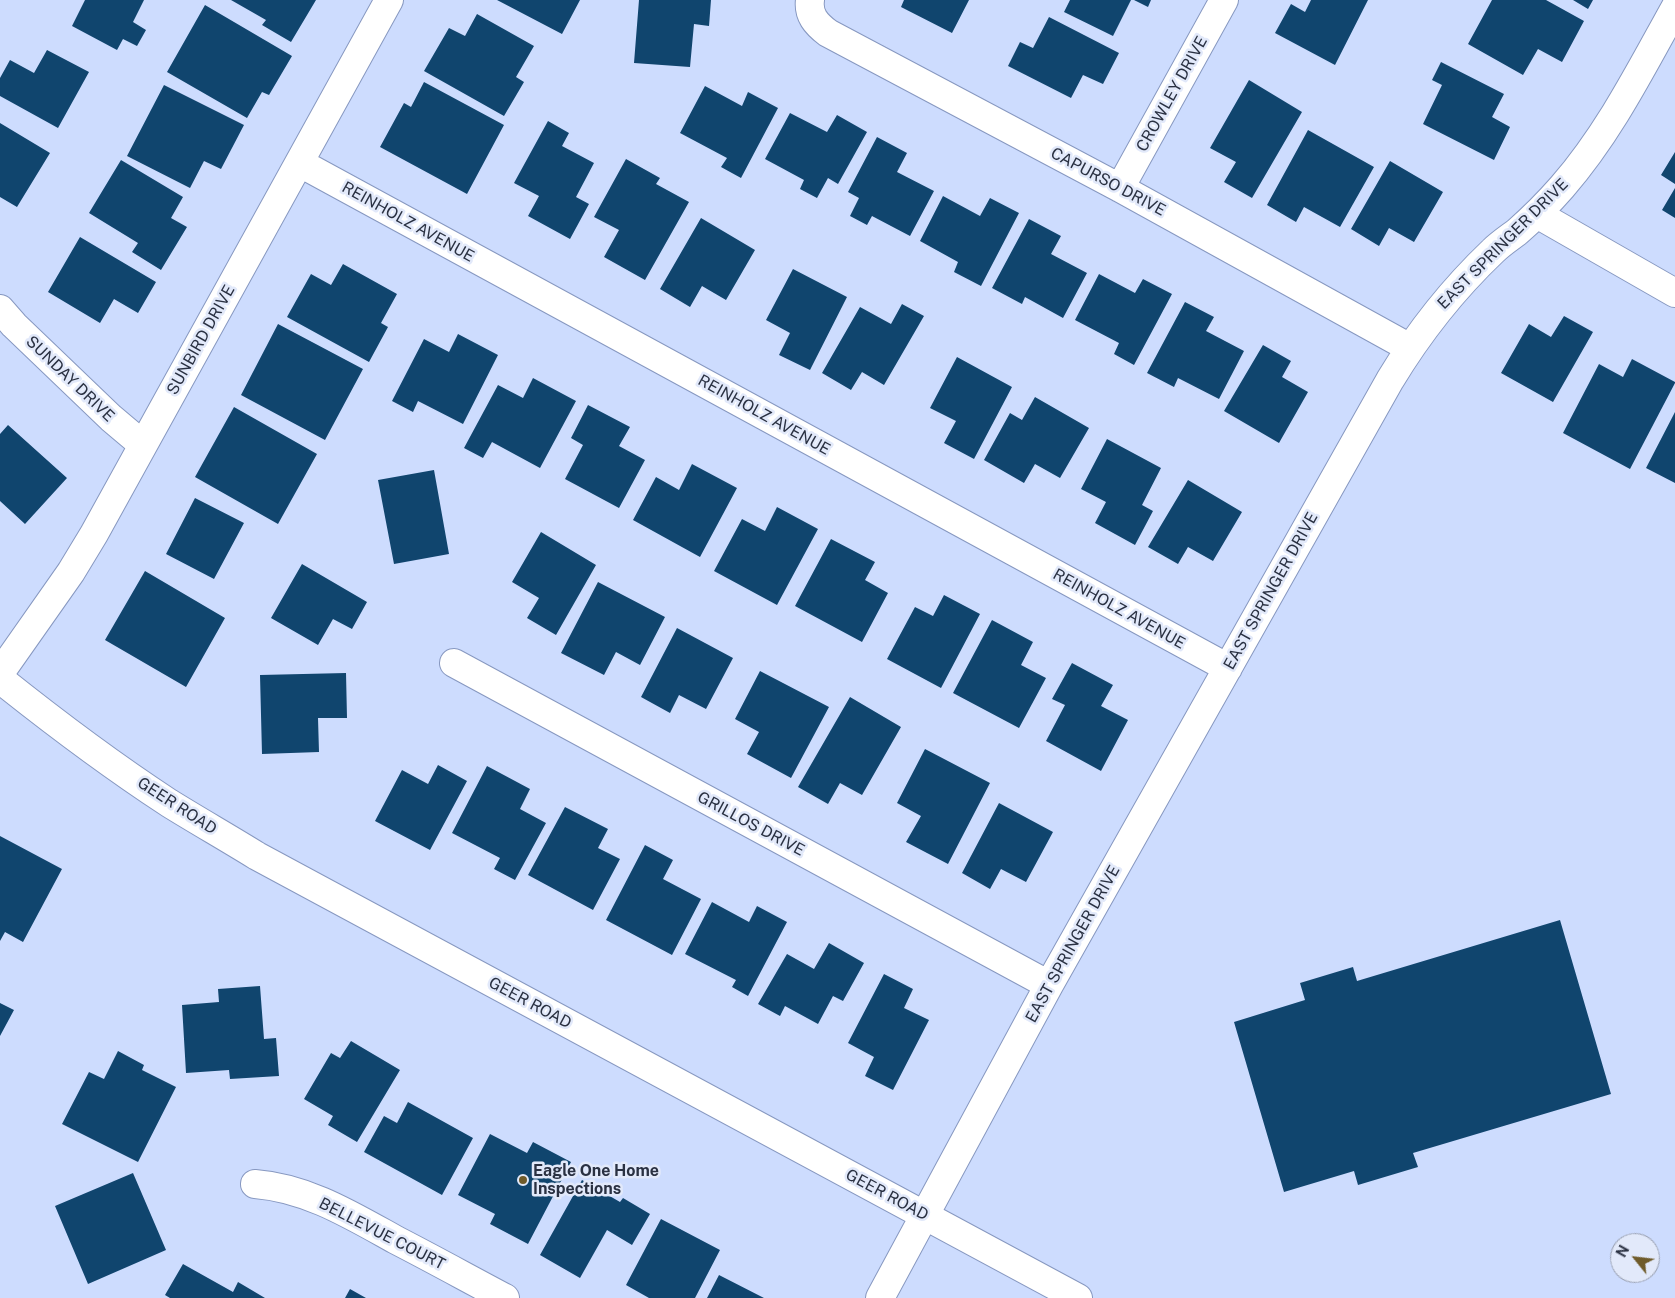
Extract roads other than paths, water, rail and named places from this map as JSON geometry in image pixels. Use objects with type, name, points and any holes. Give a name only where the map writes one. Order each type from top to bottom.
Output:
[{"type":"street","name":"SUNBIRD DRIVE","points":[[0,673],[71,572],[94,534],[389,0]]},
{"type":"street","name":"CROWLEY DRIVE","points":[[1120,188],[1224,0]]},
{"type":"street","name":"CAPURSO DRIVE","points":[[810,6],[820,27],[828,33],[1120,188],[1410,348]]},
{"type":"street","name":"EAST SPRINGER DRIVE","points":[[880,1298],[1049,985],[1410,348],[1436,311],[1466,278],[1495,249],[1537,214],[1585,158],[1639,73],[1675,8]]},
{"type":"street","name":"REINHOLZ AVENUE","points":[[300,163],[1228,668]]},
{"type":"street","points":[[1537,214],[1675,293]]},
{"type":"street","name":"SUNDAY DRIVE","points":[[0,310],[111,418],[143,445]]},
{"type":"street","name":"GRILLOS DRIVE","points":[[454,663],[1049,985]]},
{"type":"street","name":"GEER ROAD","points":[[0,679],[54,722],[114,765],[170,803],[257,856],[1078,1298]]},
{"type":"street","name":"BELLEVUE COURT","points":[[255,1184],[295,1191],[330,1204],[505,1298]]},
{"type":"place","name":"Eagle One Home Inspections","points":[[523,1180]]}]
